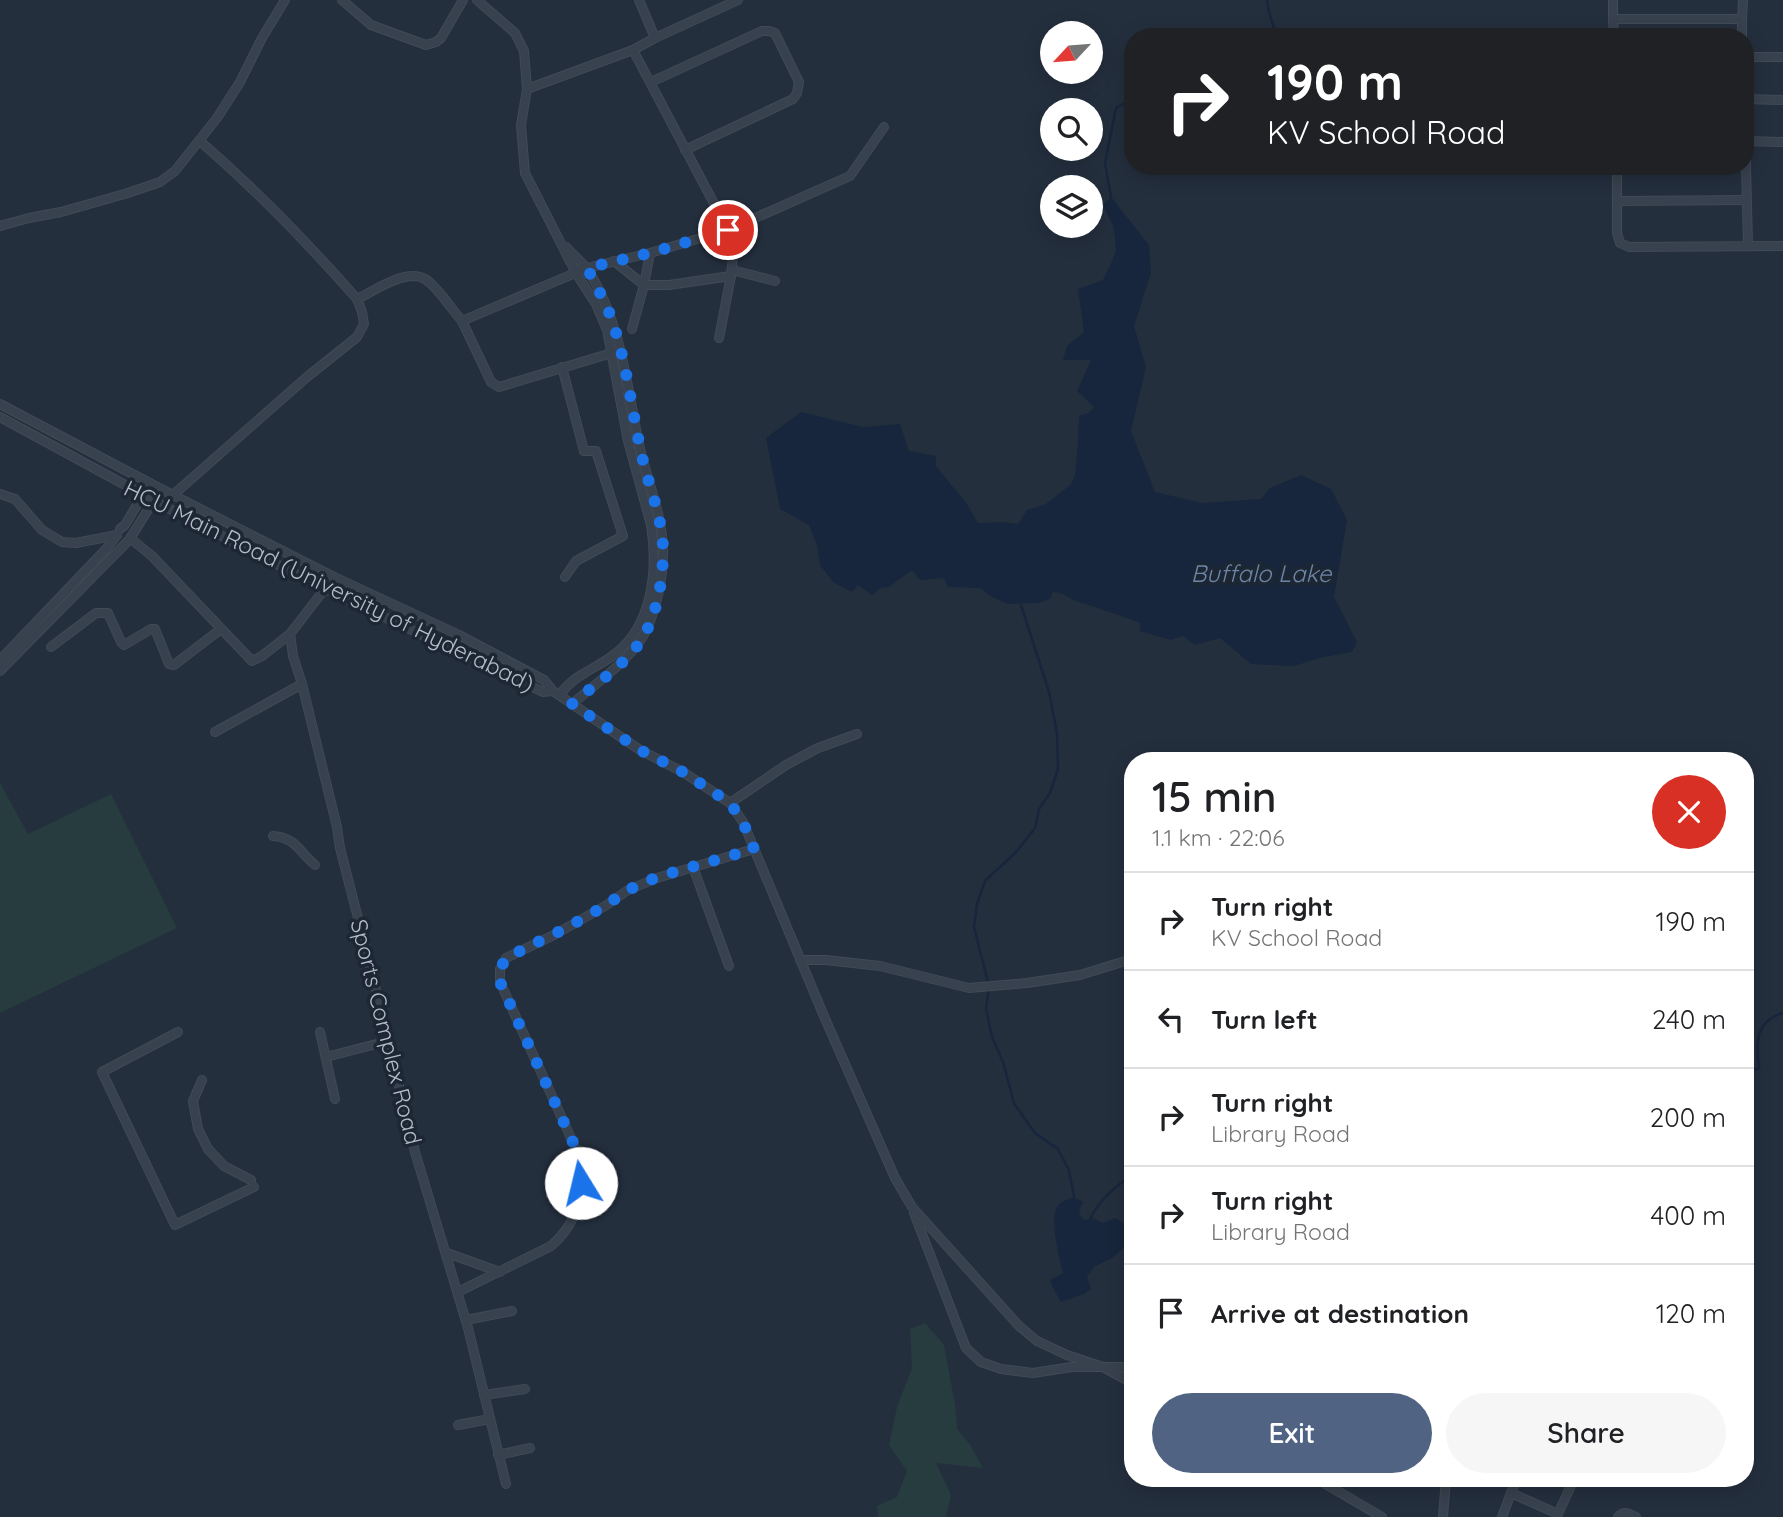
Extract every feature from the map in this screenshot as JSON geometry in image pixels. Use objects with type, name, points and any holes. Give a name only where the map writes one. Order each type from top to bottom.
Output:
[{"type":"street","points":[[0,226],[102,201],[160,182],[175,171],[200,141],[240,82],[285,0]]},
{"type":"street","points":[[342,0],[370,24],[426,45],[440,38],[463,0]]},
{"type":"street","points":[[477,0],[515,33],[524,51],[527,89],[521,125],[525,173],[576,273],[602,317],[612,353],[628,441],[654,544],[651,587],[637,631],[616,654],[556,693]]},
{"type":"street","points":[[639,0],[655,38]]},
{"type":"street","points":[[527,89],[633,50],[738,0]]},
{"type":"street","points":[[1613,0],[1614,28]]},
{"type":"street","points":[[1742,28],[1743,0]]},
{"type":"street","points":[[1614,19],[1742,19]]},
{"type":"street","points":[[651,82],[762,31],[775,33],[799,82],[793,99],[685,150]]},
{"type":"street","points":[[633,50],[685,150],[732,228],[732,273],[719,338]]},
{"type":"street","points":[[1754,57],[1783,57]]},
{"type":"street","points":[[1754,99],[1783,100]]},
{"type":"street","points":[[462,321],[587,268],[650,253],[732,228],[850,176],[884,127]]},
{"type":"street","points":[[173,495],[307,377],[357,337],[363,324],[357,299],[321,258],[200,141]]},
{"type":"street","points":[[1754,141],[1783,142]]},
{"type":"street","points":[[1617,175],[1617,233],[1620,243],[1629,247],[1783,246]]},
{"type":"street","points":[[1746,175],[1748,246]]},
{"type":"street","points":[[1618,201],[1747,200]]},
{"type":"street","points":[[562,243],[587,268],[614,324],[641,453],[659,520],[663,550],[660,587],[654,609],[636,648],[572,704]]},
{"type":"street","points":[[632,329],[650,253]]},
{"type":"street","points":[[614,261],[644,285],[669,285],[732,273],[775,281]]},
{"type":"street","points":[[357,299],[401,277],[417,276],[425,279],[462,321],[491,382],[499,387],[621,350]]},
{"type":"street","points":[[562,367],[584,452],[596,451],[623,536],[576,561],[565,577]]},
{"type":"street","name":"HCU Main Road (University of Hyderabad)","points":[[0,404],[334,577],[439,625],[544,680],[556,693],[640,750],[683,772],[730,803],[743,822],[895,1178],[912,1207],[1019,1326],[1037,1340],[1124,1379]]},
{"type":"street","name":"HCU Main Road (University of Hyderabad)","points":[[0,417],[325,589],[543,692],[556,693]]},
{"type":"street","points":[[0,660],[107,548],[125,525],[150,483]]},
{"type":"street","points":[[0,671],[129,539],[161,489]]},
{"type":"street","points":[[0,494],[15,499],[42,530],[62,542],[76,543],[119,532]]},
{"type":"street","points":[[119,532],[121,541],[129,539]]},
{"type":"street","points":[[129,539],[152,556],[252,661],[290,634],[334,577]]},
{"type":"street","points":[[51,647],[96,614],[104,612],[108,613],[124,645],[151,629],[156,629],[169,664],[174,665],[221,629]]},
{"type":"street","name":"Sports Complex Road","points":[[290,634],[293,656],[415,1152],[466,1320],[506,1484]]},
{"type":"street","points":[[215,732],[302,684]]},
{"type":"street","points":[[730,803],[786,765],[818,748],[857,734]]},
{"type":"street","points":[[273,836],[291,840],[315,865]]},
{"type":"street","points":[[458,1292],[540,1252],[560,1238],[576,1215],[579,1203],[581,1160],[500,982],[500,969],[506,958],[563,930],[628,890],[657,877],[754,849]]},
{"type":"street","points":[[693,867],[729,966]]},
{"type":"street","points":[[800,960],[826,960],[880,967],[969,988],[1080,975],[1124,961]]},
{"type":"street","points":[[178,1032],[102,1072],[175,1225],[253,1184],[223,1166],[208,1149],[198,1129],[193,1101],[202,1080]]},
{"type":"street","points":[[320,1032],[335,1099]]},
{"type":"street","points":[[326,1057],[388,1041]]},
{"type":"street","points":[[912,1207],[966,1348],[981,1362],[1001,1369],[1033,1373],[1072,1367],[1124,1367]]},
{"type":"street","points":[[447,1253],[500,1272]]},
{"type":"street","points":[[466,1320],[512,1311]]},
{"type":"street","points":[[484,1395],[525,1389]]},
{"type":"street","points":[[458,1425],[490,1419]]},
{"type":"street","points":[[498,1455],[530,1448]]},
{"type":"street","points":[[1331,1487],[1382,1517]]},
{"type":"street","points":[[1443,1517],[1445,1487]]},
{"type":"street","points":[[1502,1517],[1514,1487]]},
{"type":"street","points":[[1511,1493],[1560,1516],[1571,1487]]},
{"type":"street","points":[[1618,1517],[1621,1513],[1636,1517]]},
{"type":"green space","points":[[0,783],[28,834],[111,794],[177,928],[0,1013]]},
{"type":"green space","points":[[925,1323],[944,1345],[957,1429],[971,1446],[983,1468],[936,1463],[951,1495],[946,1517],[878,1517],[877,1506],[897,1497],[907,1471],[889,1445],[897,1407],[912,1368],[910,1329]]},
{"type":"water","name":"Buffalo Lake","points":[[1111,197],[1149,245],[1151,273],[1134,326],[1146,367],[1131,431],[1155,492],[1202,503],[1261,499],[1270,488],[1301,475],[1331,489],[1347,520],[1334,597],[1357,642],[1352,652],[1294,666],[1251,664],[1220,638],[1195,645],[1183,636],[1171,640],[1140,631],[1140,623],[1075,601],[1060,593],[1053,592],[1050,599],[1038,603],[1008,604],[990,596],[981,588],[948,587],[944,578],[920,580],[912,570],[889,587],[880,588],[872,595],[858,585],[852,592],[833,582],[820,565],[817,545],[809,525],[780,509],[766,438],[801,412],[863,427],[900,424],[909,451],[936,456],[936,466],[967,504],[978,523],[1018,524],[1027,510],[1046,504],[1070,485],[1075,475],[1079,416],[1094,407],[1077,391],[1091,360],[1063,360],[1067,346],[1084,332],[1078,289],[1103,280],[1116,252],[1114,228],[1103,205]]},
{"type":"water","points":[[1074,1197],[1083,1202],[1079,1211],[1082,1219],[1091,1217],[1103,1223],[1115,1218],[1124,1223],[1124,1247],[1112,1258],[1094,1267],[1087,1277],[1091,1289],[1061,1302],[1050,1280],[1063,1273],[1054,1223],[1056,1209],[1064,1201]]},
{"type":"waterway","points":[[1267,0],[1274,28]]},
{"type":"waterway","points":[[1111,197],[1105,163],[1116,108],[1124,104]]},
{"type":"waterway","points":[[1021,605],[1049,692],[1057,733],[1058,769],[1050,793],[1039,809],[1035,828],[1017,851],[985,881],[977,904],[974,927],[989,986],[986,1009],[992,1037],[1003,1062],[1014,1103],[1035,1133],[1058,1149],[1069,1170],[1074,1197]]},
{"type":"waterway","points":[[1754,1070],[1759,1068],[1758,1041],[1762,1027],[1767,1021],[1783,1013]]},
{"type":"waterway","points":[[1091,1217],[1109,1194],[1124,1181]]},
{"type":"route","points":[[581,1183],[581,1160],[500,982],[500,969],[506,958],[554,935],[628,890],[657,877],[754,849],[743,822],[730,803],[683,772],[640,750],[572,704],[636,648],[654,609],[660,587],[663,550],[659,520],[641,453],[614,324],[587,268],[728,230]]}]
